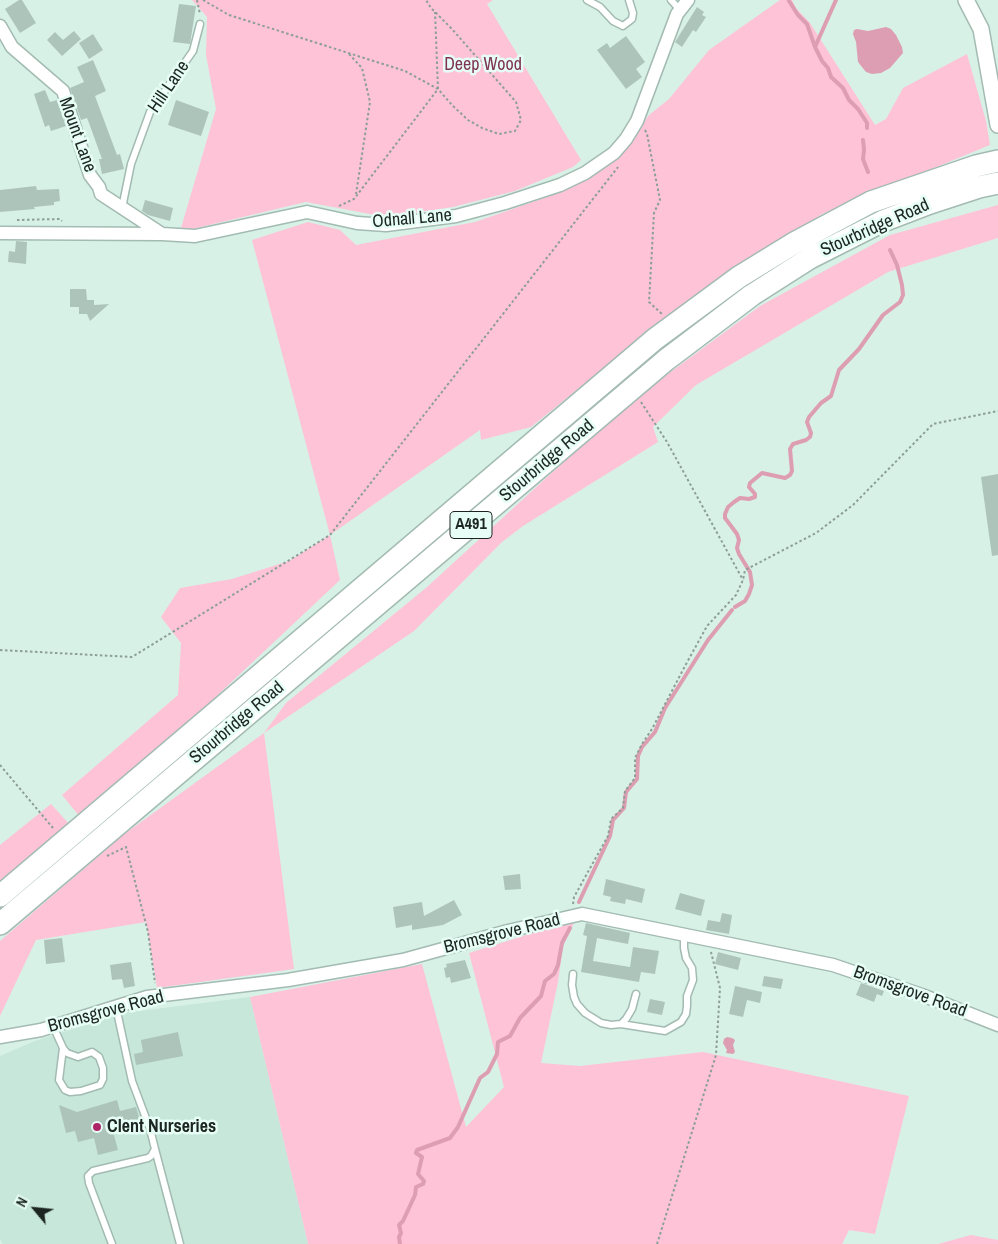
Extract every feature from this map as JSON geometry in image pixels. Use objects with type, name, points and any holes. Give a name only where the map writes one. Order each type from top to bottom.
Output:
[{"type":"highway","name":"Stourbridge Road","points":[[0,896],[656,339],[739,277],[796,242],[870,202],[976,166],[998,161]]},
{"type":"highway","name":"Stourbridge Road","points":[[0,924],[666,360],[752,295],[810,258],[883,221],[930,203],[989,185]]},
{"type":"street","points":[[966,0],[981,29],[998,125]]},
{"type":"street","name":"Odnall Lane","points":[[0,233],[195,236],[307,212],[357,223],[386,225],[456,216],[505,204],[560,185],[585,172],[614,153],[637,121],[668,34],[684,5]]},
{"type":"street","name":"Mount Lane","points":[[0,26],[12,47],[63,91],[90,176],[99,187],[101,194],[162,234]]},
{"type":"street","name":"Bromsgrove Road","points":[[0,1037],[8,1037],[53,1026],[147,997],[288,980],[403,960],[508,931],[582,914],[833,965],[998,1025]]},
{"type":"lane","points":[[587,0],[600,7],[613,21],[623,26],[632,19],[633,13],[629,0]]},
{"type":"lane","points":[[671,0],[684,5]]},
{"type":"lane","name":"Hill Lane","points":[[122,208],[131,164],[150,112],[193,51],[200,24]]},
{"type":"lane","points":[[573,974],[572,985],[577,1004],[585,1013],[601,1023],[665,1031],[681,1022],[686,1014],[686,996],[693,980],[692,968],[686,958],[684,948],[684,934]]},
{"type":"lane","points":[[620,1024],[626,1020],[636,994]]},
{"type":"lane","points":[[116,1007],[132,1081],[150,1129],[180,1244]]},
{"type":"lane","points":[[53,1026],[63,1048],[71,1056],[78,1057],[87,1053],[95,1053],[99,1057],[103,1068],[103,1079],[100,1085],[81,1091],[70,1092],[65,1090],[59,1080],[63,1048]]},
{"type":"lane","points":[[112,1244],[88,1176],[93,1171],[148,1158],[152,1156],[155,1148]]},
{"type":"path","points":[[197,0],[200,24]]},
{"type":"path","points":[[203,0],[229,15],[405,71],[438,89],[452,106],[468,120],[499,134],[515,131],[521,120],[516,102],[426,0]]},
{"type":"path","points":[[318,214],[356,197],[438,89],[435,12]]},
{"type":"path","points":[[347,52],[362,68],[370,102],[356,197]]},
{"type":"path","points":[[0,650],[132,657],[330,535],[622,162]]},
{"type":"path","points":[[569,917],[574,897],[608,836],[611,819],[623,808],[625,791],[635,778],[635,758],[642,744],[652,730],[684,666],[707,626],[736,595],[743,580],[745,570],[816,533],[853,505],[933,424],[998,411]]},
{"type":"path","points":[[0,765],[65,842]]},
{"type":"path","points":[[103,858],[126,847],[148,932],[156,996]]},
{"type":"path","points":[[657,1244],[716,1055],[720,988],[708,939]]},
{"type":"shaded area","points":[[886,27],[891,29],[896,35],[903,53],[890,68],[881,73],[872,74],[866,72],[858,62],[854,30],[868,31]]},
{"type":"shaded area","name":"Clent Nurseries","points":[[250,997],[308,1244],[3,1244],[0,1240],[0,1056],[35,1041],[124,1013]]},
{"type":"shaded area","points":[[727,1037],[735,1040],[733,1045],[735,1052],[733,1054],[726,1053],[727,1050],[723,1043]]},
{"type":"green space","name":"Deep Wood","points":[[192,0],[493,0],[487,4],[581,160],[573,167],[515,191],[453,207],[386,217],[306,202],[188,230],[181,228],[216,109],[206,55],[207,17]]},
{"type":"green space","points":[[780,0],[792,0],[796,8],[810,23],[875,125],[886,119],[903,88],[967,54],[986,121],[990,145],[822,214],[651,330],[531,427],[481,440],[480,430],[330,535],[252,240],[308,222],[340,230],[356,245],[475,222],[547,197],[600,171],[622,153],[649,115],[669,99],[709,50]]},
{"type":"green space","points":[[998,205],[998,238],[888,272],[696,385],[653,427],[658,442],[523,526],[502,542],[414,631],[264,733],[286,703],[427,587],[626,405],[760,306],[890,235]]},
{"type":"green space","points":[[330,535],[340,580],[205,707],[80,817],[62,795],[178,695],[181,643],[161,617],[180,588],[232,579],[289,561]]},
{"type":"green space","points":[[264,733],[294,969],[157,988],[146,922],[36,940],[0,1016],[0,941],[123,835]]},
{"type":"green space","points":[[51,804],[70,825],[0,882],[0,845]]},
{"type":"green space","points":[[574,923],[563,946],[558,982],[541,1063],[580,1066],[703,1052],[909,1096],[875,1234],[849,1230],[842,1244],[308,1244],[250,997],[422,964],[466,1127],[504,1087],[469,953],[539,931]]},
{"type":"green space","points":[[971,1235],[998,1240],[998,1244],[938,1244]]},
{"type":"building","points":[[22,0],[36,23],[20,33],[5,9]]},
{"type":"building","points":[[179,4],[196,6],[190,44],[173,42]]},
{"type":"building","points":[[697,7],[704,12],[702,15],[706,17],[696,32],[693,30],[682,47],[675,42]]},
{"type":"building","points":[[74,31],[81,39],[62,56],[47,40],[55,32],[63,40]]},
{"type":"building","points":[[93,34],[103,50],[89,59],[79,43]]},
{"type":"building","points":[[626,36],[645,62],[636,69],[642,77],[626,89],[597,50],[607,43],[610,48]]},
{"type":"building","points":[[93,60],[106,91],[95,96],[117,155],[120,154],[124,169],[102,174],[99,159],[102,159],[89,123],[87,118],[81,120],[70,88],[84,82],[77,67]]},
{"type":"building","points":[[45,90],[50,102],[57,100],[66,126],[51,131],[49,125],[45,127],[34,94]]},
{"type":"building","points":[[176,100],[209,112],[201,136],[168,125]]},
{"type":"building","points":[[36,186],[37,190],[59,189],[60,201],[54,202],[54,205],[34,207],[35,209],[0,212],[0,190]]},
{"type":"building","points":[[145,200],[173,208],[170,221],[148,215],[142,211]]},
{"type":"building","points":[[16,241],[27,242],[26,264],[8,262],[9,251],[15,252]]},
{"type":"building","points":[[70,289],[86,289],[87,300],[94,300],[94,305],[109,304],[90,321],[87,314],[79,314],[79,307],[70,307]]},
{"type":"building","points":[[998,474],[998,555],[992,556],[981,477]]},
{"type":"building","points":[[520,874],[521,889],[505,890],[503,876]]},
{"type":"building","points":[[606,879],[645,889],[642,903],[626,899],[625,904],[610,901],[611,897],[603,895]]},
{"type":"building","points":[[680,893],[705,900],[701,916],[675,909]]},
{"type":"building","points":[[454,900],[462,915],[443,925],[412,930],[412,925],[396,928],[393,907],[422,902],[424,916]]},
{"type":"building","points":[[722,913],[732,915],[729,934],[706,930],[708,920],[720,922]]},
{"type":"building","points":[[586,923],[630,933],[628,944],[597,938],[593,961],[630,967],[633,947],[659,951],[655,974],[641,972],[639,982],[581,972],[587,936],[583,935]]},
{"type":"building","points":[[62,938],[65,962],[46,964],[44,940]]},
{"type":"building","points":[[718,952],[741,958],[738,970],[715,964]]},
{"type":"building","points":[[465,960],[471,978],[451,983],[450,977],[446,978],[444,968],[447,967],[446,964]]},
{"type":"building","points":[[131,962],[135,986],[124,988],[122,979],[112,980],[110,965]]},
{"type":"building","points":[[764,976],[783,979],[781,989],[762,986]]},
{"type":"building","points":[[861,983],[884,991],[882,996],[877,994],[874,1002],[856,995]]},
{"type":"building","points":[[735,986],[762,992],[760,1003],[747,1000],[743,1017],[729,1014]]},
{"type":"building","points":[[650,999],[665,1002],[662,1015],[647,1012]]},
{"type":"building","points":[[178,1032],[183,1056],[136,1065],[134,1054],[143,1052],[141,1040]]},
{"type":"building","points":[[117,1100],[120,1111],[136,1107],[140,1121],[112,1128],[118,1150],[98,1155],[94,1138],[78,1142],[75,1131],[66,1133],[59,1105],[77,1112]]},
{"type":"waterway","points":[[815,47],[836,0]]},
{"type":"waterway","points":[[789,1],[798,15],[807,24],[815,47],[828,68],[831,77],[843,88],[849,100],[858,109],[867,123],[867,128]]},
{"type":"waterway","points":[[863,140],[863,159],[868,172]]},
{"type":"waterway","points":[[735,607],[745,601],[752,585],[750,572],[737,548],[739,540],[737,534],[725,518],[728,507],[740,498],[749,499],[755,497],[755,494],[749,487],[750,483],[762,473],[785,478],[790,475],[792,471],[790,449],[793,444],[810,437],[811,433],[807,422],[809,417],[821,403],[831,396],[839,370],[859,349],[883,315],[900,302],[903,295],[902,285],[897,265],[890,250]]},
{"type":"waterway","points":[[579,902],[610,836],[613,820],[624,808],[626,792],[637,779],[638,756],[642,747],[655,732],[665,708],[708,640],[732,610]]},
{"type":"waterway","points":[[400,1244],[399,1237],[401,1233],[399,1225],[403,1221],[415,1195],[416,1187],[423,1184],[424,1181],[418,1174],[422,1157],[416,1153],[417,1150],[450,1138],[458,1127],[480,1078],[488,1072],[497,1054],[498,1042],[510,1036],[520,1018],[541,996],[545,981],[554,974],[558,965],[562,943],[570,928]]},
{"type":"place","name":"Clent Nurseries","points":[[97,1127]]}]
